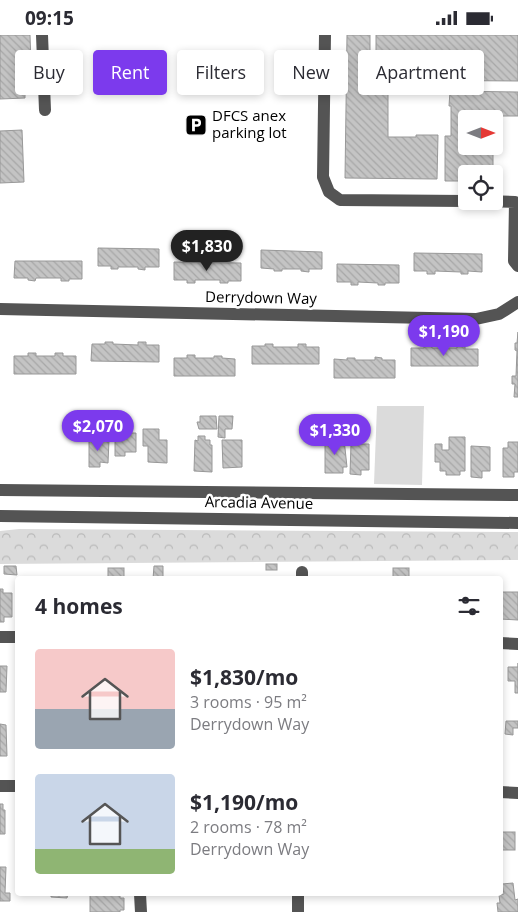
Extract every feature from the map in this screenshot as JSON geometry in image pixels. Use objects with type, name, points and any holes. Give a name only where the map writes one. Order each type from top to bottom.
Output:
[{"type":"street","points":[[42,35],[45,110]]},
{"type":"street","points":[[325,35],[323,177],[329,192],[340,200],[458,201]]},
{"type":"street","points":[[503,201],[515,201],[514,261],[518,266]]},
{"type":"street","name":"Derrydown Way","points":[[0,309],[476,319],[500,314],[518,302]]},
{"type":"street","name":"Arcadia Avenue","points":[[0,490],[518,495]]},
{"type":"street","name":"Arcadia Avenue","points":[[0,516],[518,523]]},
{"type":"street","points":[[0,637],[15,637]]},
{"type":"street","points":[[503,643],[518,644]]},
{"type":"street","points":[[0,786],[15,786]]},
{"type":"street","points":[[503,793],[518,793]]},
{"type":"street","points":[[140,896],[140,912]]},
{"type":"street","points":[[298,896],[298,912]]},
{"type":"green space","points":[[377,406],[424,406],[422,485],[374,484]]},
{"type":"green space","points":[[19,529],[518,532],[518,560],[0,564],[0,531]]},
{"type":"building","points":[[0,35],[30,35],[31,50],[15,50],[15,95],[25,95],[25,98],[0,99]]},
{"type":"building","points":[[347,35],[370,35],[370,50],[358,50],[358,95],[388,95],[388,137],[438,135],[437,179],[345,178],[346,95],[348,95]]},
{"type":"building","points":[[376,35],[518,35],[518,81],[484,81],[484,50],[376,50]]},
{"type":"building","points":[[484,92],[518,92],[518,116],[503,116],[503,110],[458,110],[458,155],[493,155],[493,165],[458,165],[458,181],[445,181],[445,136],[451,136],[451,106],[449,106],[450,95],[484,95]]},
{"type":"building","points":[[22,130],[24,182],[0,183],[0,131]]},
{"type":"building","points":[[98,248],[159,249],[159,267],[145,267],[145,270],[138,269],[138,267],[111,269],[111,266],[98,266]]},
{"type":"building","points":[[261,250],[322,252],[322,269],[309,269],[309,272],[301,271],[301,269],[274,271],[274,269],[261,268]]},
{"type":"building","points":[[414,253],[482,254],[482,272],[468,271],[468,274],[461,274],[461,272],[435,271],[435,274],[427,274],[427,271],[414,271]]},
{"type":"building","points":[[15,261],[82,261],[82,279],[61,281],[61,278],[36,278],[35,281],[28,280],[28,278],[14,278]]},
{"type":"building","points":[[174,262],[241,263],[241,281],[220,283],[220,280],[195,280],[195,283],[187,283],[187,280],[174,280]]},
{"type":"building","points":[[337,264],[399,265],[399,283],[378,285],[378,283],[358,282],[358,285],[351,285],[351,282],[337,282]]},
{"type":"building","points":[[518,332],[518,397],[514,397],[515,384],[512,384],[512,376],[516,376],[517,351],[515,350],[515,343],[517,343]]},
{"type":"building","points":[[105,342],[138,345],[138,342],[146,342],[146,345],[159,345],[159,362],[91,361],[92,344],[105,344]]},
{"type":"building","points":[[265,344],[273,344],[273,347],[298,347],[298,344],[306,344],[306,347],[319,347],[319,364],[252,364],[252,346],[265,346]]},
{"type":"building","points":[[424,346],[432,346],[432,348],[457,348],[457,346],[465,346],[465,349],[478,349],[478,366],[411,366],[411,348],[424,348]]},
{"type":"building","points":[[28,353],[36,353],[36,356],[55,356],[55,353],[63,353],[63,356],[76,356],[76,374],[14,374],[14,356],[28,356]]},
{"type":"building","points":[[187,355],[195,355],[195,358],[222,356],[222,358],[235,359],[235,376],[174,376],[174,358],[187,358]]},
{"type":"building","points":[[375,357],[382,358],[382,360],[395,360],[395,378],[334,378],[334,359],[347,360],[347,358],[355,358],[355,360],[375,360]]},
{"type":"building","points":[[200,416],[216,416],[217,429],[199,429],[197,422],[200,422]]},
{"type":"building","points":[[219,416],[233,416],[232,429],[225,429],[225,438],[218,437]]},
{"type":"building","points":[[102,418],[111,418],[111,427],[102,427]]},
{"type":"building","points":[[143,429],[159,429],[159,440],[167,440],[167,463],[148,462],[148,446],[143,446]]},
{"type":"building","points":[[115,433],[136,433],[136,452],[125,452],[125,456],[115,456]]},
{"type":"building","points":[[198,436],[205,436],[205,440],[210,440],[210,445],[212,445],[212,472],[194,471],[195,440],[198,441]]},
{"type":"building","points":[[449,437],[465,437],[465,471],[460,471],[460,475],[446,475],[446,471],[440,471],[440,462],[435,462],[435,444],[442,444],[442,450],[449,450]]},
{"type":"building","points":[[89,439],[109,440],[108,463],[100,462],[100,467],[89,467]]},
{"type":"building","points":[[325,439],[344,439],[347,467],[343,467],[343,473],[325,473]]},
{"type":"building","points":[[222,440],[242,440],[242,467],[223,468]]},
{"type":"building","points":[[508,442],[518,442],[518,472],[514,472],[514,477],[503,477],[503,448],[508,448]]},
{"type":"building","points":[[351,444],[369,444],[369,470],[361,470],[361,475],[350,474]]},
{"type":"building","points":[[471,446],[490,447],[490,471],[482,471],[482,478],[471,477]]},
{"type":"building","points":[[266,564],[277,564],[277,570],[266,570]]},
{"type":"building","points":[[4,566],[16,566],[17,575],[4,574]]},
{"type":"building","points":[[154,566],[163,566],[163,576],[153,576]]},
{"type":"building","points":[[108,568],[124,568],[124,576],[108,576]]},
{"type":"building","points":[[393,568],[409,568],[409,576],[393,576]]},
{"type":"building","points":[[0,589],[3,589],[3,593],[12,593],[12,617],[4,617],[4,622],[0,622]]},
{"type":"building","points":[[503,592],[518,592],[518,620],[503,619]]},
{"type":"building","points":[[0,666],[7,666],[6,692],[0,692]]},
{"type":"building","points":[[508,667],[518,667],[518,693],[515,693],[515,681],[508,681]]},
{"type":"building","points":[[506,721],[518,721],[518,728],[513,728],[513,735],[505,734]]},
{"type":"building","points":[[0,724],[6,725],[7,756],[0,756]]},
{"type":"building","points":[[0,804],[3,804],[3,810],[5,810],[5,834],[0,834]]},
{"type":"building","points":[[503,832],[515,832],[515,850],[503,850]]},
{"type":"building","points":[[0,867],[6,867],[5,893],[10,893],[10,901],[0,901]]},
{"type":"building","points":[[513,883],[515,900],[518,899],[518,912],[498,912],[497,903],[500,903],[499,896],[504,894],[503,884]]},
{"type":"building","points":[[51,896],[68,896],[67,898]]},
{"type":"building","points":[[90,896],[120,896],[120,898],[124,898],[124,910],[120,910],[120,912],[90,912]]},
{"type":"place","name":"DFCS anex parking lot","points":[[196,125]]}]
